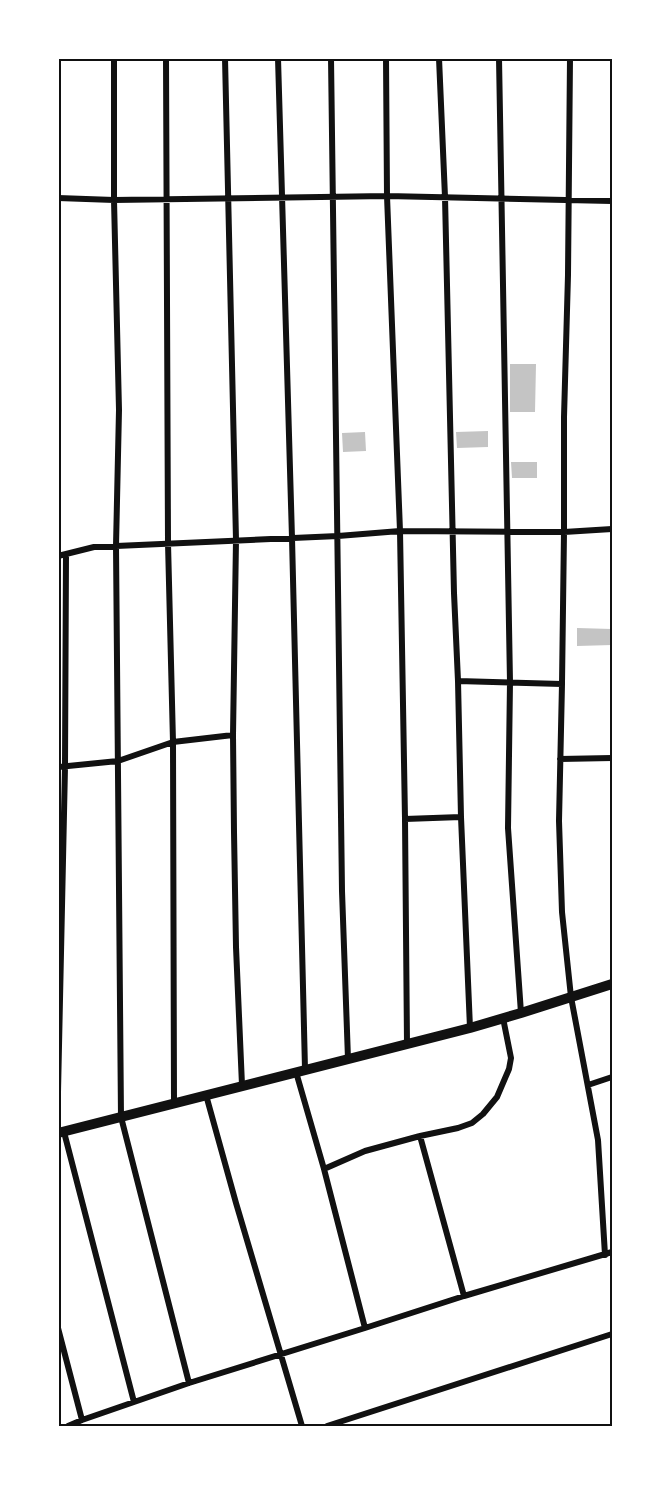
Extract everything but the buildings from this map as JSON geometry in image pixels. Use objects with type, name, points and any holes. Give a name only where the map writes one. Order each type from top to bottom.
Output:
[{"type":"highway","points":[[61,1132],[470,1028],[612,984]]},
{"type":"street","points":[[114,58],[114,200],[119,410],[116,546],[121,1117],[189,1383]]},
{"type":"street","points":[[166,58],[174,1103]]},
{"type":"street","points":[[225,58],[236,540],[233,735],[236,924],[242,1085]]},
{"type":"street","points":[[278,58],[292,538],[300,1070],[365,1328]]},
{"type":"street","points":[[331,58],[342,891],[348,1059]]},
{"type":"street","points":[[386,58],[387,196],[400,531],[407,1044]]},
{"type":"street","points":[[439,58],[445,197],[454,603],[470,1028]]},
{"type":"street","points":[[499,58],[510,682],[508,828],[521,1013]]},
{"type":"street","points":[[68,1426],[189,1383],[609,1253],[598,1140],[571,997],[562,912],[559,821],[570,58]]},
{"type":"street","points":[[58,198],[114,200],[333,195],[612,201]]},
{"type":"street","points":[[58,1092],[62,555],[94,547],[400,531],[564,532],[612,529]]},
{"type":"street","points":[[458,681],[562,684]]},
{"type":"street","points":[[62,767],[118,761],[173,742],[233,735]]},
{"type":"street","points":[[560,759],[612,758]]},
{"type":"street","points":[[405,819],[461,817]]},
{"type":"street","points":[[324,1169],[365,1151],[458,1128],[472,1123],[483,1114],[497,1097],[511,1058],[502,1018]]},
{"type":"street","points":[[588,1085],[612,1077]]},
{"type":"street","points":[[206,1095],[302,1426]]},
{"type":"street","points":[[61,1132],[134,1402]]},
{"type":"street","points":[[420,1136],[465,1296]]},
{"type":"street","points":[[58,1328],[82,1420]]},
{"type":"street","points":[[327,1426],[612,1334]]}]
